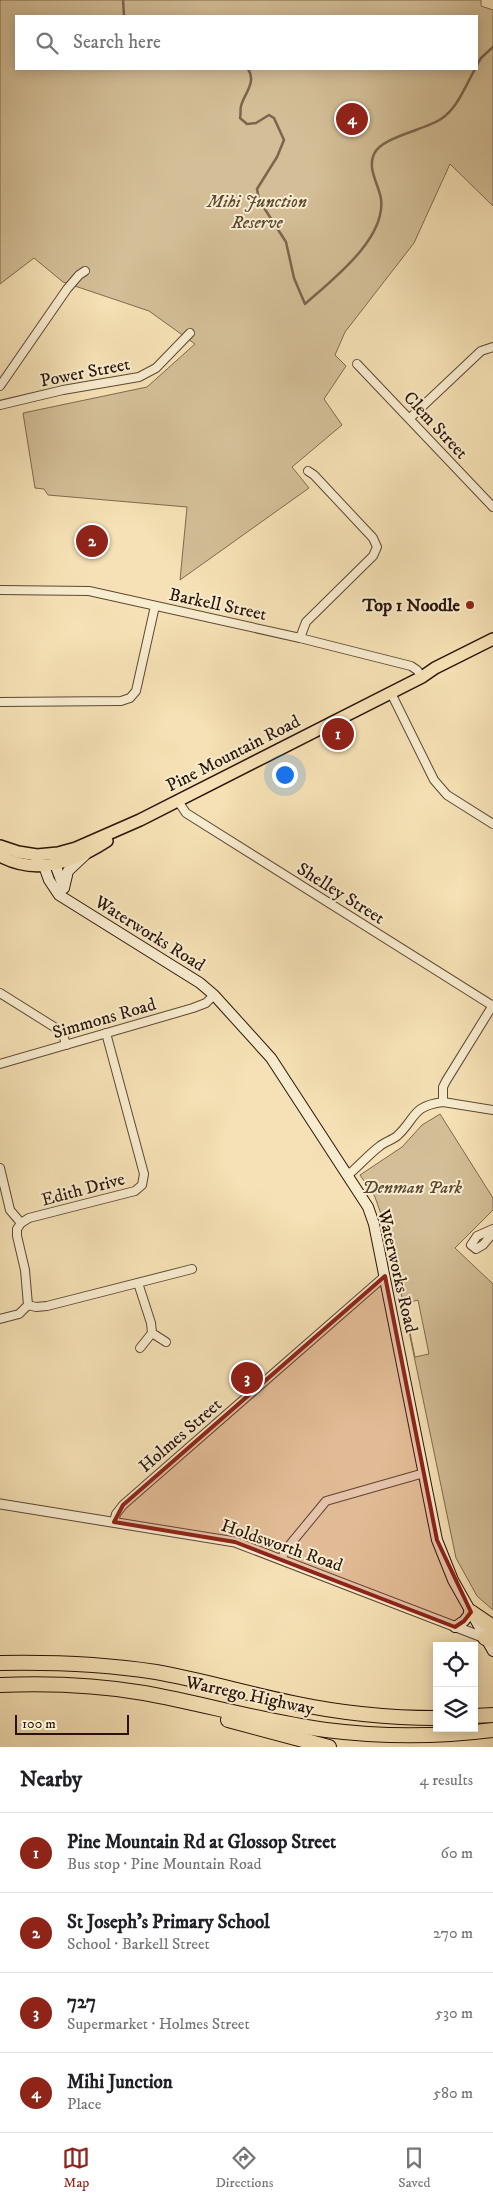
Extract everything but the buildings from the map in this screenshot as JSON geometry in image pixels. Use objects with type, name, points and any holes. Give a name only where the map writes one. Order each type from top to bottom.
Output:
[{"type":"highway","points":[[471,1612],[490,1635]]},
{"type":"highway","name":"Warrego Highway","points":[[0,1664],[64,1663],[124,1668],[188,1678],[327,1710],[387,1717],[433,1718]]},
{"type":"highway","name":"Warrego Highway","points":[[0,1685],[114,1689],[165,1697],[326,1730],[412,1735],[493,1730]]},
{"type":"highway","points":[[165,1697],[176,1706],[329,1747]]},
{"type":"highway","points":[[478,1716],[493,1715]]},
{"type":"main road","name":"Pine Mountain Road","points":[[0,846],[49,860],[178,801],[391,694],[435,668],[493,638]]},
{"type":"main road","name":"Pine Mountain Road","points":[[422,677],[441,673],[493,647]]},
{"type":"main road","name":"Pine Mountain Road","points":[[0,856],[19,863],[88,853],[140,820]]},
{"type":"main road","points":[[64,888],[68,871],[88,853]]},
{"type":"main road","name":"Waterworks Road","points":[[49,860],[74,904]]},
{"type":"main road","name":"Waterworks Road","points":[[49,860],[49,880],[57,892],[200,984],[214,995],[278,1068],[348,1175],[372,1218],[441,1554],[471,1612]]},
{"type":"main road","points":[[455,1626],[464,1621],[471,1612]]},
{"type":"main road","points":[[490,1635],[493,1652]]},
{"type":"street","points":[[0,386],[67,289],[85,271]]},
{"type":"street","name":"Power Street","points":[[0,405],[63,390],[139,377],[156,368],[190,333]]},
{"type":"street","points":[[410,418],[481,351],[493,347]]},
{"type":"street","name":"Clem Street","points":[[357,364],[493,507]]},
{"type":"street","points":[[300,638],[306,622],[373,556],[377,547],[373,538],[314,475],[308,471]]},
{"type":"street","name":"Barkell Street","points":[[0,590],[78,590],[300,638],[411,666],[418,670],[422,677]]},
{"type":"street","points":[[0,702],[122,701],[130,698],[136,690],[155,606]]},
{"type":"street","points":[[391,694],[434,780],[447,795],[493,824]]},
{"type":"street","name":"Shelley Street","points":[[178,801],[186,813],[493,1005]]},
{"type":"street","points":[[0,993],[59,1030],[63,1034],[66,1045]]},
{"type":"street","name":"Simmons Road","points":[[0,1064],[198,1007],[214,995]]},
{"type":"street","points":[[443,1102],[443,1087],[446,1081],[493,1005]]},
{"type":"street","name":"Edith Drive","points":[[21,1223],[29,1218],[135,1192],[142,1185],[144,1174],[106,1033]]},
{"type":"street","points":[[348,1175],[379,1147],[398,1135],[410,1118],[428,1105],[443,1102],[493,1110]]},
{"type":"street","points":[[0,1168],[10,1210],[21,1223],[17,1229],[17,1236],[25,1270],[28,1305],[19,1314],[0,1319]]},
{"type":"street","points":[[28,1305],[36,1307],[48,1306],[192,1269]]},
{"type":"street","name":"Holmes Street","points":[[114,1522],[116,1514],[123,1505],[385,1276]]},
{"type":"street","points":[[138,1283],[152,1333],[140,1348]]},
{"type":"street","points":[[152,1333],[166,1342]]},
{"type":"street","points":[[281,1559],[288,1547],[326,1502],[424,1473]]},
{"type":"street","name":"Holdsworth Road","points":[[0,1504],[229,1540],[455,1626],[490,1635]]},
{"type":"highlighted area","points":[[385,1276],[437,1540],[471,1612],[464,1621],[455,1627],[235,1542],[114,1522],[123,1505]]},
{"type":"green space","name":"Mihi Junction Reserve","points":[[0,0],[481,0],[481,6],[493,10],[493,206],[450,164],[414,243],[345,332],[335,355],[346,366],[324,399],[342,425],[292,467],[309,488],[180,580],[187,507],[48,495],[44,489],[35,488],[23,413],[147,387],[195,344],[149,311],[63,282],[34,258],[0,284]]},
{"type":"green space","name":"Denman Park","points":[[440,1114],[493,1198],[493,1210],[455,1248],[493,1284],[493,1610],[477,1596],[456,1558],[390,1240],[375,1197],[360,1175],[402,1147],[422,1125]],"holes":[[[418,1300],[429,1354],[415,1357],[404,1304]]]},
{"type":"waterway","points":[[123,0],[124,15]]},
{"type":"waterway","points":[[478,63],[493,47]]},
{"type":"waterway","points":[[248,70],[251,83],[241,106],[240,118],[247,124],[256,123],[269,115],[274,118],[284,140],[277,157],[257,189],[259,200],[286,242],[294,278],[305,304],[355,258],[375,229],[380,214],[381,199],[374,177],[372,160],[378,148],[394,138],[434,123],[447,115],[461,96],[474,70]]},
{"type":"place","name":"Mihi Junction","points":[[352,119]]},
{"type":"place","name":"St Joseph's Primary School","points":[[92,541]]},
{"type":"place","name":"Top 1 Noodle","points":[[470,605]]},
{"type":"place","name":"Pine Mountain Rd at Glossop Street","points":[[338,734]]},
{"type":"place","name":"727","points":[[247,1378]]}]
